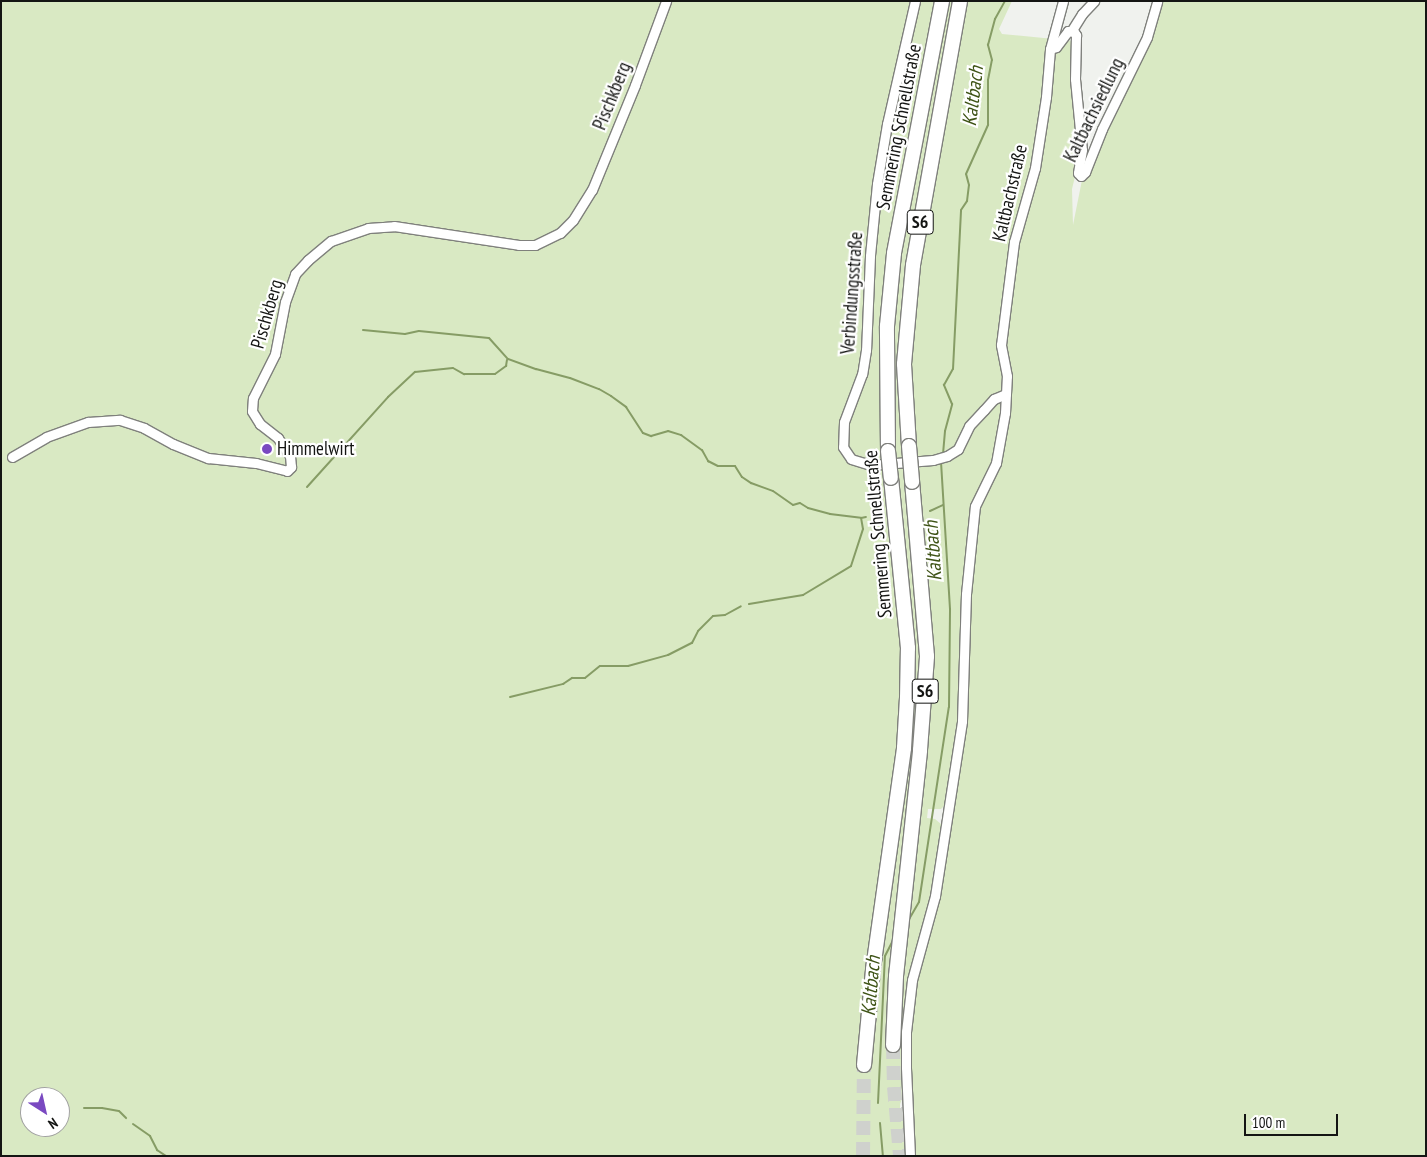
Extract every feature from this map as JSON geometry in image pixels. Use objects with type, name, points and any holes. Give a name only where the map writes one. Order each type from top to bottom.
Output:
[{"type":"highway","name":"Semmering Schnellstraße","points":[[864,1065],[873,969],[904,748],[907,698],[908,648],[888,451],[887,326],[894,253],[942,1]]},
{"type":"highway","name":"Semmering Schnellstraße","points":[[893,1045],[899,947],[920,750],[927,656],[904,364],[913,265],[960,1]]},
{"type":"street","name":"Pischkberg","points":[[12,457],[46,437],[88,422],[120,420],[144,428],[173,444],[208,458],[256,463],[287,471],[291,467],[290,456],[278,438],[260,424],[252,411],[253,398],[275,354],[285,302],[295,274],[308,260],[331,241],[368,228],[394,226],[519,245],[536,245],[560,233],[573,220],[592,190],[635,85],[666,1]]},
{"type":"street","name":"Verbindungsstraße","points":[[916,1],[887,124],[878,184],[870,256],[866,350],[862,374],[844,422],[842,440],[847,455],[861,463],[872,465],[933,460],[948,456],[958,449],[969,426],[994,399],[1006,394]]},
{"type":"street","name":"Kaltbachstraße","points":[[910,1156],[906,1032],[912,980],[936,896],[962,721],[966,594],[975,506],[996,463],[1007,376],[1001,345],[1014,242],[1035,168],[1046,97],[1050,49],[1062,1]]},
{"type":"street","points":[[1050,49],[1056,47],[1068,31],[1072,30],[1082,14],[1094,1]]},
{"type":"street","name":"Kaltbachsiedlung","points":[[1072,30],[1076,35],[1075,78],[1082,150],[1078,173],[1080,176],[1085,172],[1102,129],[1147,37],[1157,1]]},
{"type":"green space","points":[[1,1],[1012,1],[999,29],[1002,34],[1074,41],[1073,76],[1080,156],[1072,189],[1073,225],[1082,180],[1156,23],[1160,1],[1426,1],[1426,1156],[913,1156],[910,1126],[913,997],[918,963],[936,908],[961,752],[967,701],[967,622],[977,508],[972,511],[964,599],[960,705],[955,746],[945,805],[941,809],[928,809],[927,818],[935,819],[941,824],[942,835],[931,905],[915,956],[905,1010],[904,1094],[900,1104],[900,1116],[904,1121],[906,1156],[1,1156]],"holes":[[[901,49],[907,49],[890,117],[879,191],[871,282],[867,287],[868,246],[880,151]]]},
{"type":"waterway","name":"Kaltbach","points":[[943,454],[945,431],[952,404],[944,385],[953,369],[961,210],[967,201],[969,185],[966,174],[988,125],[988,80],[992,60],[988,45],[995,19],[1005,1]]},
{"type":"waterway","points":[[363,330],[405,334],[419,331],[489,338],[508,359],[599,389],[626,407],[643,433],[651,436],[668,431],[681,435],[702,450],[708,461],[718,466],[735,466],[742,477],[751,483],[773,491],[793,505],[800,503],[808,508],[830,514],[866,517]]},
{"type":"waterway","points":[[307,487],[388,397],[415,372],[453,368],[464,374],[495,374],[506,366],[507,360]]},
{"type":"waterway","name":"Kaltbach","points":[[908,921],[919,902],[949,707],[950,609],[941,461]]},
{"type":"waterway","points":[[930,511],[943,505]]},
{"type":"waterway","points":[[749,604],[803,595],[851,566],[863,529],[861,518]]},
{"type":"waterway","points":[[510,697],[563,684],[572,678],[585,678],[600,666],[628,666],[668,655],[692,643],[698,631],[713,616],[725,615],[741,606]]},
{"type":"waterway","name":"Kaltbach","points":[[878,1103],[885,956],[894,938]]},
{"type":"waterway","points":[[84,1108],[102,1108],[119,1111],[126,1118]]},
{"type":"waterway","name":"Kaltbach","points":[[880,1123],[883,1156]]},
{"type":"waterway","points":[[133,1124],[150,1136],[157,1150],[166,1156]]},
{"type":"tunnel","points":[[893,1045],[894,1087],[900,1156]]},
{"type":"tunnel","points":[[863,1156],[864,1065]]},
{"type":"place","name":"Himmelwirt","points":[[267,449]]}]
